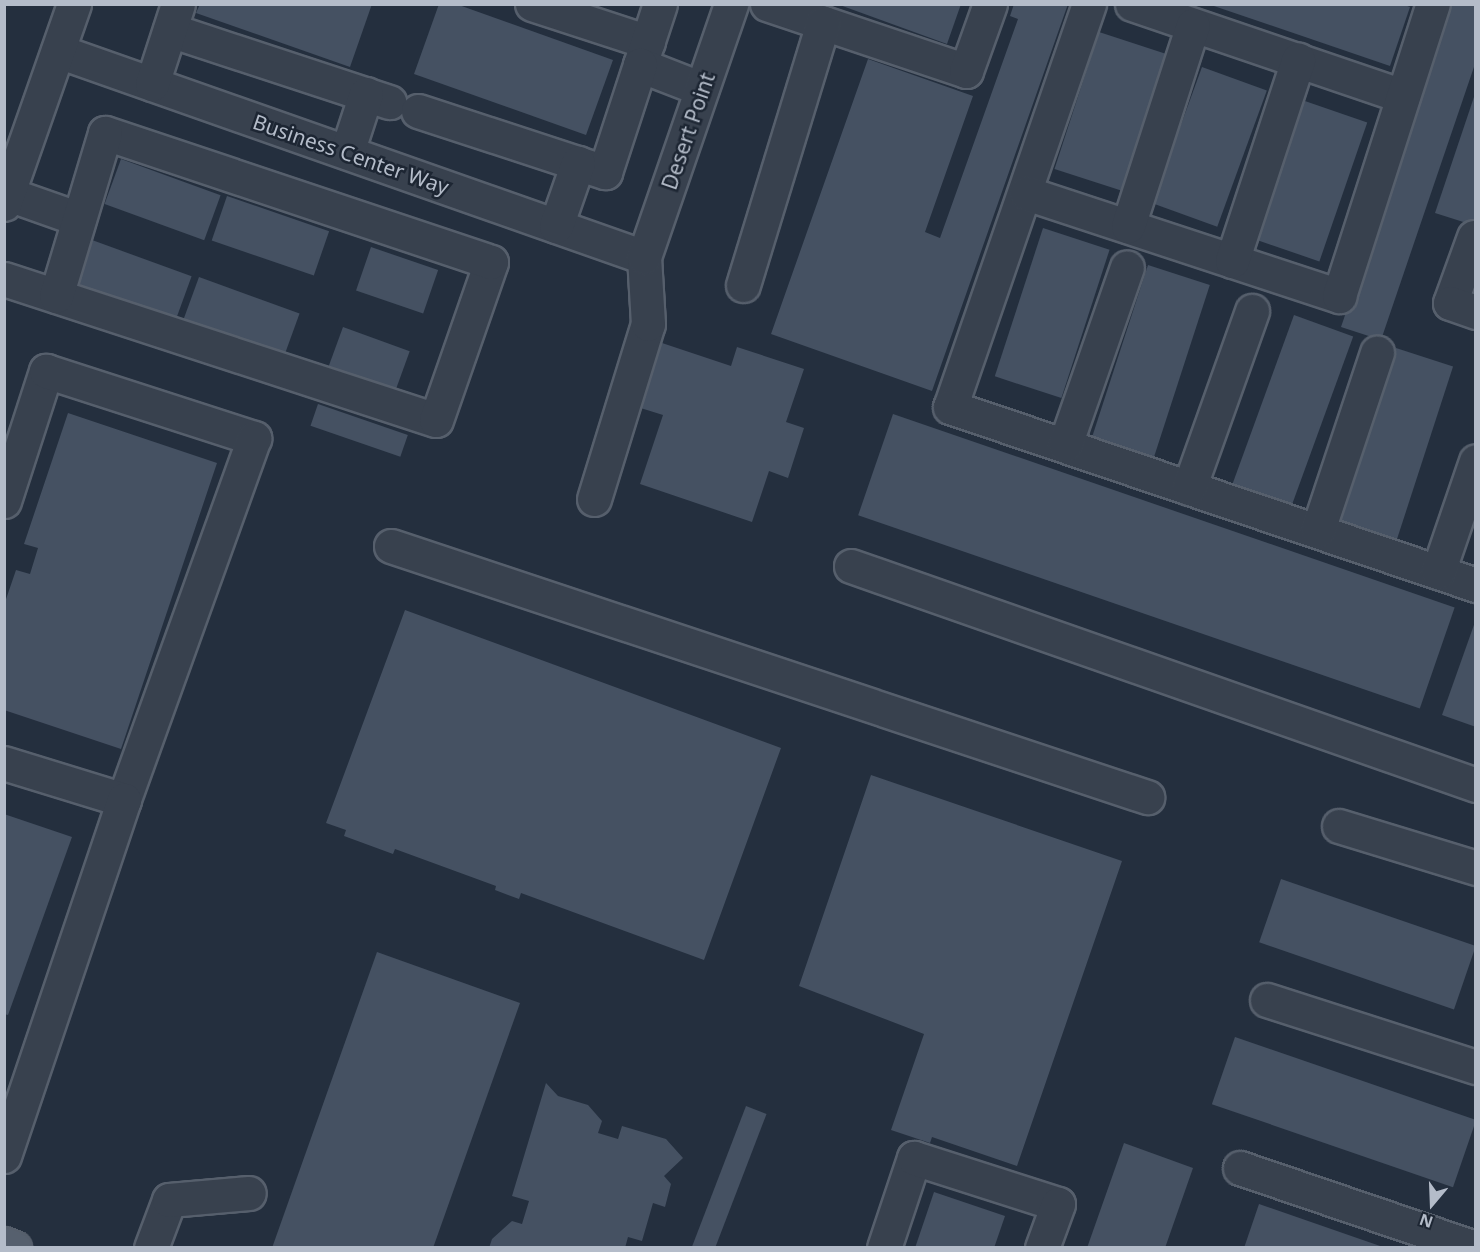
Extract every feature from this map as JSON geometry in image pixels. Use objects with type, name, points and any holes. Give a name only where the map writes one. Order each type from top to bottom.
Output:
[{"type":"main road","points":[[4,1244],[14,1248]]},
{"type":"street","points":[[74,4],[6,199],[79,219]]},
{"type":"street","points":[[532,4],[644,53],[702,90]]},
{"type":"street","points":[[152,84],[174,17],[391,102],[605,172],[660,4]]},
{"type":"street","name":"Desert Point","points":[[644,257],[732,4]]},
{"type":"street","points":[[767,4],[966,71],[990,4]]},
{"type":"street","points":[[1089,4],[950,407],[1476,585]]},
{"type":"street","points":[[1132,4],[1403,96]]},
{"type":"street","points":[[1026,192],[1339,296],[1433,4]]},
{"type":"street","points":[[743,285],[823,23]]},
{"type":"street","points":[[1128,226],[1193,25]]},
{"type":"street","name":"Business Center Way","points":[[58,51],[644,257]]},
{"type":"street","points":[[1232,261],[1298,60]]},
{"type":"street","points":[[347,152],[391,102]]},
{"type":"street","points":[[4,279],[56,296],[436,420],[491,262],[105,133],[56,296]]},
{"type":"street","points":[[556,226],[578,163]]},
{"type":"street","points":[[1474,237],[1450,303],[1476,312]]},
{"type":"street","points":[[594,499],[648,324],[644,257]]},
{"type":"street","points":[[1065,445],[1127,267]]},
{"type":"street","points":[[1189,488],[1252,311]]},
{"type":"street","points":[[1318,530],[1377,353]]},
{"type":"street","points":[[4,501],[46,371],[254,438],[124,800],[4,1156]]},
{"type":"street","points":[[1438,572],[1476,461]]},
{"type":"street","points":[[391,546],[1147,797]]},
{"type":"street","points":[[851,566],[1476,785]]},
{"type":"street","points":[[4,763],[124,800]]},
{"type":"street","points":[[1339,826],[1476,868]]},
{"type":"street","points":[[1267,1000],[1476,1067]]},
{"type":"street","points":[[884,1248],[914,1158],[1058,1204],[1042,1248]]},
{"type":"street","points":[[1240,1168],[1475,1248]]},
{"type":"street","points":[[151,1248],[169,1200],[249,1193]]},
{"type":"building","points":[[200,4],[372,4],[350,67],[196,13]]},
{"type":"building","points":[[439,4],[456,4],[613,60],[586,135],[414,74]]},
{"type":"building","points":[[837,4],[961,4],[947,44]]},
{"type":"building","points":[[1014,4],[1068,4],[932,391],[771,334],[868,59],[973,96],[925,232],[940,238],[1018,19],[1010,16]]},
{"type":"building","points":[[1402,4],[1410,7],[1390,66],[1211,5]]},
{"type":"building","points":[[1451,4],[1476,4],[1476,61],[1381,340],[1341,327]]},
{"type":"building","points":[[1099,32],[1166,54],[1121,191],[1055,169]]},
{"type":"building","points":[[1202,67],[1267,91],[1217,227],[1152,203]]},
{"type":"building","points":[[1476,94],[1476,226],[1435,213]]},
{"type":"building","points":[[1302,100],[1367,122],[1319,261],[1254,239]]},
{"type":"building","points":[[121,159],[221,195],[204,240],[105,204]]},
{"type":"building","points":[[227,196],[329,231],[314,276],[212,240]]},
{"type":"building","points":[[1043,228],[1110,250],[1061,398],[995,376]]},
{"type":"building","points":[[92,240],[192,276],[176,319],[76,283]]},
{"type":"building","points":[[371,247],[438,270],[423,314],[356,290]]},
{"type":"building","points":[[1148,265],[1210,285],[1153,459],[1091,439]]},
{"type":"building","points":[[199,277],[300,314],[283,359],[183,322]]},
{"type":"building","points":[[1294,315],[1353,337],[1291,508],[1232,486]]},
{"type":"building","points":[[343,327],[410,351],[393,396],[327,372]]},
{"type":"building","points":[[653,340],[731,366],[737,347],[804,369],[786,422],[804,428],[788,478],[769,471],[752,522],[640,484],[663,415],[631,405]]},
{"type":"building","points":[[1396,348],[1453,367],[1396,542],[1339,524]]},
{"type":"building","points":[[318,404],[408,435],[400,457],[311,426]]},
{"type":"building","points":[[68,413],[217,463],[121,749],[4,710],[4,605],[16,570],[30,574],[38,548],[24,544]]},
{"type":"building","points":[[893,414],[1455,607],[1420,709],[858,515]]},
{"type":"building","points":[[405,610],[781,748],[704,960],[521,893],[519,899],[495,890],[496,886],[395,849],[393,854],[344,836],[346,830],[326,823]]},
{"type":"building","points":[[1476,622],[1476,727],[1442,715]]},
{"type":"building","points":[[871,775],[1122,861],[1017,1166],[932,1137],[930,1143],[891,1130],[924,1034],[799,986]]},
{"type":"building","points":[[4,814],[72,837],[8,1015],[4,1014]]},
{"type":"building","points":[[1281,879],[1476,946],[1454,1009],[1259,942]]},
{"type":"building","points":[[377,952],[520,1003],[433,1248],[272,1248]]},
{"type":"building","points":[[1235,1037],[1476,1120],[1453,1187],[1212,1104]]},
{"type":"building","points":[[546,1083],[558,1096],[588,1105],[602,1121],[598,1133],[618,1139],[622,1126],[666,1139],[683,1158],[664,1176],[671,1184],[665,1207],[653,1203],[642,1241],[628,1237],[625,1248],[489,1248],[492,1239],[512,1221],[522,1224],[529,1201],[512,1196]]},
{"type":"building","points":[[746,1106],[767,1114],[715,1248],[692,1247]]},
{"type":"building","points":[[1124,1143],[1193,1168],[1165,1248],[1087,1248]]},
{"type":"building","points":[[934,1192],[1005,1216],[994,1248],[915,1248]]},
{"type":"building","points":[[1259,1204],[1383,1247],[1383,1248],[1244,1248]]}]
